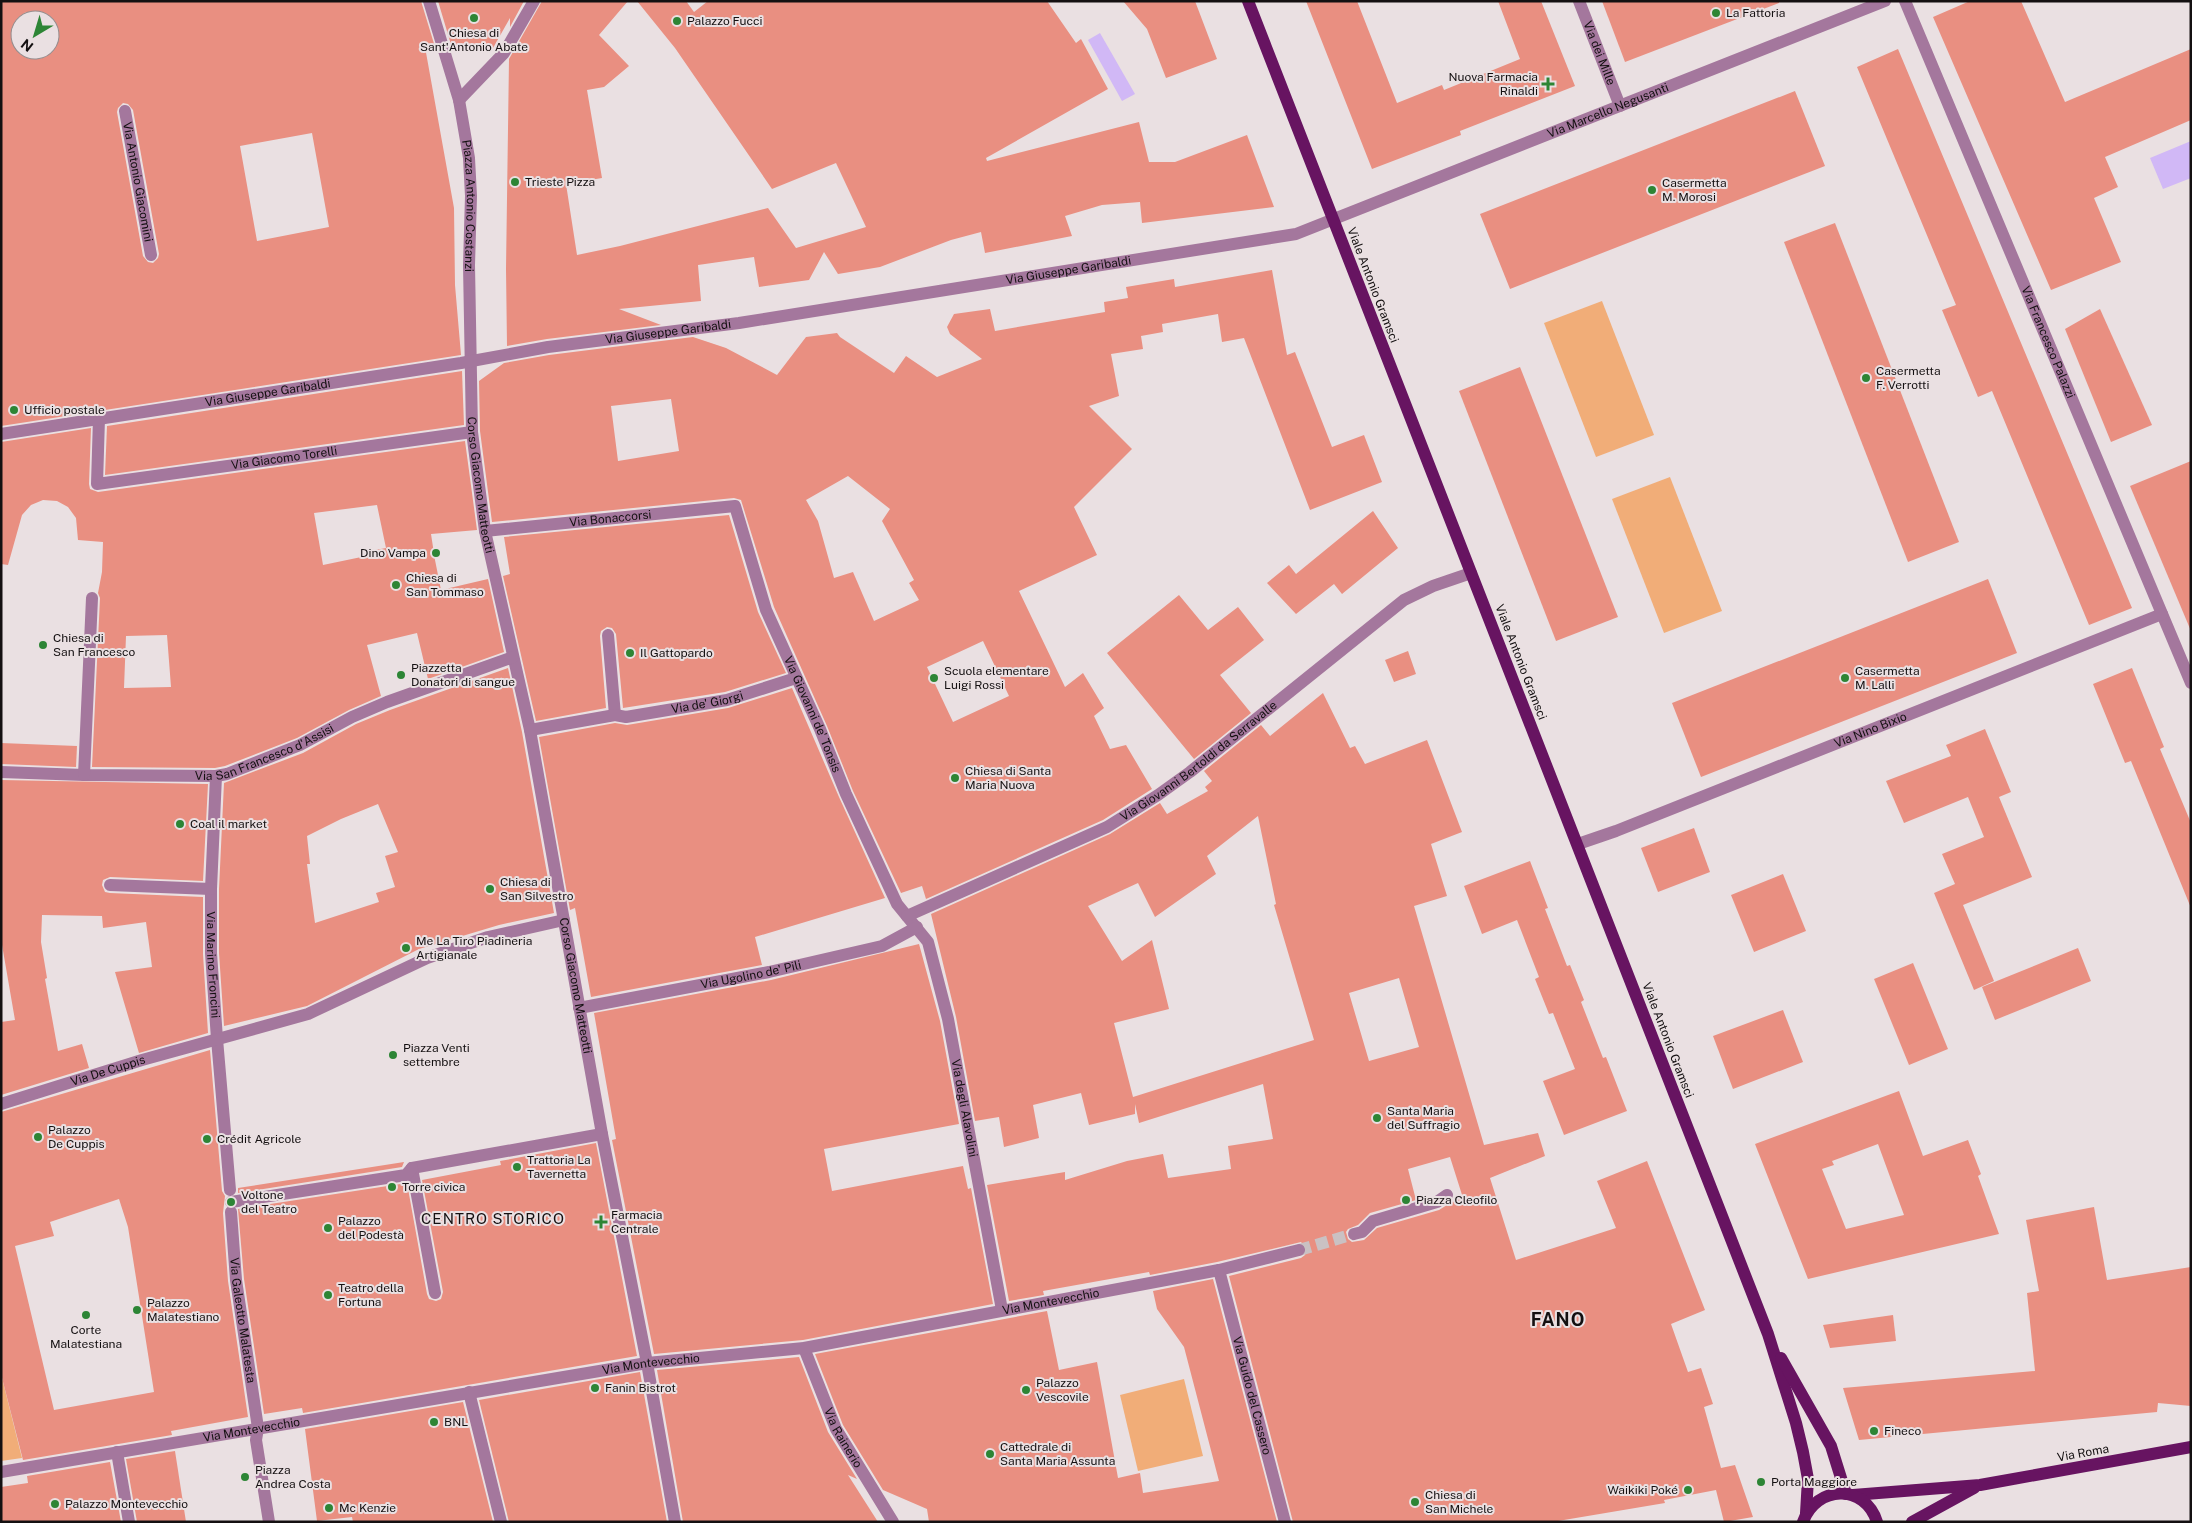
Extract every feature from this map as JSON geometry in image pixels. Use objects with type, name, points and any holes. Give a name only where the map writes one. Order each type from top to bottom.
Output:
[{"type":"main road","name":"Viale Antonio Gramsci","points":[[1248,1],[1768,1334],[1796,1423],[1803,1452],[1808,1479],[1804,1517]]},
{"type":"main road","name":"Viale Antonio Gramsci","points":[[1768,1334],[1831,1446],[1850,1495]]},
{"type":"main road","name":"Via Roma","points":[[1804,1517],[1813,1504],[1823,1497],[1834,1494],[1850,1495],[1980,1485],[2191,1447]]},
{"type":"main road","name":"Via Roma","points":[[1912,1522],[1980,1485]]},
{"type":"main road","points":[[1850,1495],[1871,1509],[1877,1522]]},
{"type":"street","name":"Piazza Antonio Costanzi","points":[[429,1],[459,100],[469,158],[471,196],[470,361]]},
{"type":"street","points":[[459,100],[504,53],[534,1]]},
{"type":"street","name":"Via dei Mille","points":[[1579,1],[1620,106]]},
{"type":"street","name":"Via Marcello Negusanti","points":[[1333,220],[1885,1]]},
{"type":"street","name":"Via Francesco Palazzi","points":[[1905,1],[2190,682]]},
{"type":"street","name":"Via Antonio Giacomini","points":[[125,110],[151,255]]},
{"type":"street","name":"Via Giuseppe Garibaldi","points":[[1,434],[470,361],[548,347],[739,323],[1296,234],[1333,220]]},
{"type":"street","name":"Corso Giacomo Matteotti","points":[[470,361],[472,432],[485,531],[530,730],[602,1134],[647,1363],[675,1522]]},
{"type":"street","name":"Via Giacomo Torelli","points":[[100,418],[97,484],[472,432]]},
{"type":"street","name":"Via Bonaccorsi","points":[[485,531],[736,506]]},
{"type":"street","name":"Via Giovanni de' Tonsis","points":[[736,506],[766,610],[820,729],[846,794],[897,904],[907,916]]},
{"type":"street","name":"Via Giovanni Bertoldi da Serravalle","points":[[907,916],[1107,827],[1190,772],[1404,600],[1433,586],[1471,573]]},
{"type":"street","points":[[84,775],[92,598]]},
{"type":"street","name":"Via Nino Bixio","points":[[1578,844],[1616,831],[2162,614]]},
{"type":"street","points":[[608,635],[615,715]]},
{"type":"street","name":"Via San Francesco d'Assisi","points":[[1,772],[84,775],[216,776],[227,774],[300,745],[352,717],[387,702],[513,657]]},
{"type":"street","name":"Via de' Giorgi","points":[[530,730],[615,715],[626,717],[728,700],[796,678]]},
{"type":"street","name":"Via Marino Froncini","points":[[216,776],[211,953],[217,1039]]},
{"type":"street","points":[[110,885],[212,889]]},
{"type":"street","name":"Via degli Alavolini","points":[[907,916],[928,942],[948,1019],[1002,1310]]},
{"type":"street","points":[[564,920],[488,937],[427,958],[308,1014],[217,1039],[231,1196],[406,1175],[412,1168],[602,1134]]},
{"type":"street","name":"Via Ugolino de' Pili","points":[[579,1008],[769,972],[882,946],[917,927]]},
{"type":"street","name":"Via De Cuppis","points":[[1,1104],[142,1060],[217,1039]]},
{"type":"street","points":[[412,1168],[435,1293]]},
{"type":"street","points":[[1358,1233],[1373,1221],[1437,1202],[1447,1195]]},
{"type":"street","name":"Via Galeotto Malatesta","points":[[231,1196],[236,1280],[258,1428]]},
{"type":"street","name":"Via Montevecchio","points":[[1,1472],[647,1363],[804,1348],[1219,1270],[1299,1250]]},
{"type":"street","name":"Via Guido del Cassero","points":[[1219,1270],[1286,1522]]},
{"type":"street","name":"Via Rainerio","points":[[804,1348],[836,1429],[894,1522]]},
{"type":"street","points":[[470,1392],[501,1522]]},
{"type":"street","points":[[258,1428],[256,1440],[269,1522]]},
{"type":"street","points":[[117,1452],[128,1522]]},
{"type":"shaded area","points":[[1100,33],[1135,94],[1122,101],[1088,40]]},
{"type":"shaded area","points":[[2191,141],[2191,178],[2163,189],[2150,158]]},
{"type":"shaded area","points":[[1602,301],[1654,435],[1596,457],[1544,323]]},
{"type":"shaded area","points":[[1670,477],[1722,611],[1664,633],[1612,499]]},
{"type":"shaded area","points":[[1,1374],[22,1458],[1,1461]]},
{"type":"shaded area","points":[[1184,1379],[1203,1456],[1138,1471],[1120,1395]]},
{"type":"building","points":[[1,1],[421,1],[435,47],[425,47],[454,208],[455,285],[461,355],[1,426]],"holes":[[[123,103],[128,104],[133,110],[159,254],[153,263],[148,262],[143,256],[117,112]],[[312,133],[329,227],[257,241],[240,146]]]},
{"type":"building","name":"Chiesa di Sant'Antonio Abate","points":[[438,1],[524,1],[510,27],[510,18],[493,48],[452,48]]},
{"type":"building","points":[[542,1],[628,1],[599,35],[629,66],[604,87],[587,90],[602,178],[566,184],[577,255],[620,246],[768,208],[796,248],[866,227],[836,163],[772,189],[675,48],[637,1],[686,1],[694,12],[708,1],[1047,1],[1076,43],[1081,39],[1108,89],[986,158],[987,161],[1139,122],[1149,162],[1175,162],[1247,135],[1274,207],[1142,223],[1140,202],[1102,205],[1065,216],[1072,236],[985,253],[981,232],[951,240],[880,267],[838,274],[824,252],[809,280],[759,287],[754,257],[698,265],[701,301],[619,309],[661,325],[547,339],[507,346],[506,269],[509,59]]},
{"type":"building","points":[[1123,1],[1195,1],[1217,59],[1166,78],[1147,29]]},
{"type":"building","points":[[1306,1],[1357,1],[1397,103],[1442,85],[1444,90],[1520,59],[1498,1],[1541,1],[1575,86],[1460,131],[1461,135],[1372,169]]},
{"type":"building","points":[[1602,1],[1779,1],[1779,3],[1625,62]]},
{"type":"building","points":[[1970,1],[2021,1],[2065,102],[2191,49],[2191,120],[2105,157],[2118,187],[2094,198],[2121,262],[2051,290],[1933,17]]},
{"type":"building","points":[[1898,49],[2132,608],[2089,625],[1992,391],[1978,397],[1942,310],[1956,305],[1857,67]]},
{"type":"building","name":"Casermetta M. Morosi","points":[[1795,91],[1825,166],[1510,289],[1480,214]]},
{"type":"building","name":"Casermetta F. Verrotti","points":[[1835,223],[1959,542],[1908,562],[1784,242]]},
{"type":"building","points":[[1272,270],[1287,355],[1295,352],[1332,447],[1364,435],[1382,482],[1310,510],[1244,338],[1222,342],[1218,314],[1162,324],[1163,332],[1141,336],[1143,349],[1111,354],[1119,396],[1089,406],[1132,449],[1074,507],[1097,555],[1019,591],[1065,687],[1083,673],[1104,708],[1094,716],[1110,749],[1126,745],[1152,789],[1103,820],[926,899],[922,886],[901,893],[853,791],[827,726],[774,607],[741,500],[734,498],[492,522],[480,431],[479,381],[504,363],[549,355],[693,337],[726,348],[777,375],[806,337],[837,333],[840,337],[894,373],[906,356],[937,377],[982,359],[950,334],[947,327],[954,314],[990,309],[995,331],[1105,312],[1104,302],[1128,298],[1126,287],[1174,279],[1175,287]],"holes":[[[671,399],[679,451],[618,461],[611,406]],[[848,476],[890,509],[882,521],[914,580],[909,583],[919,600],[874,621],[853,572],[834,578],[818,521],[806,500]],[[983,641],[1009,696],[953,722],[927,667]]]},
{"type":"building","points":[[2100,309],[2152,425],[2111,442],[2065,329]]},
{"type":"building","points":[[1520,367],[1618,617],[1556,641],[1459,391]]},
{"type":"building","points":[[462,371],[464,425],[105,475],[107,426]]},
{"type":"building","points":[[91,428],[89,484],[90,489],[98,492],[465,441],[477,530],[431,534],[435,560],[441,590],[488,579],[504,652],[428,679],[417,633],[367,645],[381,696],[349,710],[297,738],[225,766],[215,768],[92,767],[100,598],[98,593],[102,572],[103,542],[78,540],[76,518],[68,507],[57,501],[43,500],[31,505],[22,515],[8,565],[1,564],[1,442]],"holes":[[[377,505],[386,548],[370,551],[371,555],[323,565],[314,513]],[[167,635],[171,687],[124,688],[126,636]]]},
{"type":"building","points":[[2191,461],[2191,631],[2130,486]]},
{"type":"building","points":[[1373,511],[1398,548],[1342,594],[1334,584],[1296,614],[1267,583],[1289,565],[1296,574]]},
{"type":"building","points":[[729,515],[758,612],[786,673],[725,692],[623,708],[616,634],[612,628],[607,627],[601,631],[600,636],[606,708],[536,721],[503,576],[510,574],[504,537]]},
{"type":"building","name":"Casermetta M. Lalli","points":[[1988,579],[2017,653],[1701,777],[1672,703]]},
{"type":"building","points":[[1179,595],[1208,630],[1238,607],[1264,640],[1220,675],[1251,713],[1194,759],[1107,653]]},
{"type":"building","points":[[1408,651],[1416,674],[1394,682],[1385,660]]},
{"type":"building","points":[[508,668],[522,732],[554,913],[499,925],[419,949],[307,1006],[224,1026],[219,953],[219,889],[224,783],[303,753],[356,724]],"holes":[[[378,804],[398,852],[385,856],[395,887],[376,893],[379,902],[315,923],[307,864],[310,864],[307,836],[341,819]]]},
{"type":"building","points":[[2132,668],[2164,747],[2160,749],[2191,823],[2191,908],[2131,761],[2125,763],[2093,684]]},
{"type":"building","points":[[792,688],[885,898],[755,937],[762,965],[591,997],[575,908],[570,910],[539,737],[615,723],[627,725],[728,708]]},
{"type":"building","points":[[1323,693],[1350,748],[1355,746],[1365,764],[1427,740],[1462,832],[1431,844],[1447,896],[1414,906],[1484,1145],[1538,1133],[1545,1156],[1490,1178],[1516,1260],[1616,1228],[1597,1181],[1647,1161],[1705,1310],[1671,1324],[1688,1372],[1701,1368],[1713,1404],[1704,1407],[1721,1468],[1735,1465],[1753,1517],[1724,1522],[1716,1490],[1664,1500],[1665,1503],[1552,1522],[1293,1522],[1229,1276],[1301,1258],[1305,1255],[1307,1249],[1301,1242],[1217,1262],[1150,1275],[1149,1272],[1043,1291],[1044,1295],[1009,1301],[987,1185],[1065,1172],[1065,1180],[1127,1161],[1163,1154],[1168,1178],[1231,1169],[1228,1146],[1273,1139],[1263,1084],[1139,1123],[1135,1104],[1135,1114],[1089,1125],[1081,1093],[1033,1105],[1039,1138],[1004,1147],[999,1117],[975,1121],[956,1017],[931,914],[1110,834],[1160,803],[1167,814],[1208,791],[1205,787],[1212,781],[1204,771],[1261,725],[1270,736]],"holes":[[[1258,816],[1276,904],[1274,905],[1314,1040],[1133,1097],[1114,1023],[1169,1009],[1152,940],[1122,961],[1088,906],[1138,883],[1155,917],[1216,874],[1207,856]],[[1399,978],[1419,1047],[1369,1061],[1349,993]],[[1450,1157],[1463,1198],[1439,1210],[1377,1228],[1364,1240],[1352,1242],[1348,1239],[1346,1232],[1348,1229],[1358,1225],[1370,1213],[1416,1200],[1408,1169]]]},
{"type":"building","points":[[1985,729],[2011,792],[1999,797],[2032,877],[1963,905],[1994,981],[1974,990],[1934,893],[1955,884],[1942,854],[1984,837],[1968,797],[1904,823],[1886,781],[1951,756],[1946,745]]},
{"type":"building","points":[[1,743],[77,746],[76,767],[1,764]]},
{"type":"building","points":[[1,780],[208,784],[203,881],[110,877],[103,880],[102,885],[105,892],[110,893],[203,897],[203,954],[208,1033],[139,1053],[115,972],[152,967],[146,922],[103,928],[102,916],[42,915],[41,942],[47,978],[45,979],[58,1051],[82,1044],[89,1068],[1,1095],[1,1022],[15,1020],[1,939]]},
{"type":"building","points":[[1694,828],[1710,872],[1658,892],[1641,848]]},
{"type":"building","points":[[1530,861],[1548,908],[1545,909],[1567,966],[1570,965],[1584,1000],[1581,1002],[1603,1058],[1606,1057],[1627,1111],[1564,1135],[1543,1081],[1575,1069],[1553,1013],[1549,1014],[1535,979],[1539,977],[1517,920],[1482,934],[1464,886]]},
{"type":"building","points":[[1783,874],[1806,931],[1754,952],[1731,895]]},
{"type":"building","points":[[919,944],[940,1021],[959,1124],[824,1149],[832,1191],[963,1166],[968,1189],[971,1188],[993,1304],[803,1340],[654,1354],[612,1140],[616,1139],[594,1013],[771,980]]},
{"type":"building","points":[[2078,948],[2091,981],[1995,1020],[1982,987]]},
{"type":"building","points":[[1913,963],[1948,1049],[1909,1065],[1874,979]]},
{"type":"building","points":[[1783,1010],[1803,1062],[1733,1089],[1713,1036]]},
{"type":"building","points":[[210,1050],[222,1191],[225,1196],[223,1213],[228,1281],[248,1417],[171,1431],[172,1435],[23,1460],[1,1374],[1,1112]],"holes":[[[119,1199],[128,1227],[154,1392],[54,1410],[15,1246],[54,1236],[50,1222]]]},
{"type":"building","points":[[1899,1091],[1923,1156],[1968,1140],[1981,1174],[1978,1176],[1999,1234],[1808,1279],[1755,1144]],"holes":[[[1878,1144],[1904,1215],[1846,1229],[1822,1169],[1834,1165],[1832,1161]]]},
{"type":"building","points":[[596,1143],[637,1356],[303,1413],[302,1408],[264,1414],[244,1279],[238,1209],[407,1183],[427,1294],[429,1299],[436,1301],[441,1299],[443,1292],[422,1180],[501,1165],[500,1161]]},
{"type":"building","points":[[404,1162],[402,1167],[238,1193],[238,1188]]},
{"type":"building","points":[[2094,1207],[2107,1280],[2191,1267],[2191,1406],[2158,1403],[2157,1412],[1859,1440],[1843,1388],[2035,1371],[2027,1293],[2039,1291],[2026,1220]]},
{"type":"building","points":[[1213,1279],[1277,1522],[929,1522],[927,1509],[883,1490],[843,1425],[815,1354],[1047,1311],[1059,1370],[1097,1362],[1118,1478],[1140,1473],[1143,1493],[1219,1481],[1184,1347],[1157,1309],[1153,1291]]},
{"type":"building","points":[[1893,1315],[1896,1341],[1830,1348],[1823,1325]]},
{"type":"building","points":[[799,1357],[828,1432],[857,1479],[848,1475],[878,1522],[683,1522],[657,1370]]},
{"type":"building","points":[[640,1372],[667,1522],[509,1522],[479,1400]]},
{"type":"building","points":[[463,1402],[493,1522],[353,1522],[352,1517],[317,1521],[305,1429]]},
{"type":"building","points":[[175,1451],[186,1522],[137,1522],[126,1459]]},
{"type":"building","name":"Palazzo Montevecchio","points":[[110,1462],[121,1522],[1,1522],[1,1487],[28,1483],[27,1476]]},
{"type":"tunnel","points":[[1299,1250],[1354,1234]]},
{"type":"place","name":"La Fattoria","points":[[1716,13]]},
{"type":"place","name":"Chiesa di Sant'Antonio Abate","points":[[474,18]]},
{"type":"place","name":"Palazzo Fucci","points":[[677,21]]},
{"type":"place","name":"Nuova Farmacia Rinaldi","points":[[1548,84]]},
{"type":"place","name":"Trieste Pizza","points":[[515,182]]},
{"type":"place","name":"Casermetta M. Morosi","points":[[1652,190]]},
{"type":"place","name":"Casermetta F. Verrotti","points":[[1866,378]]},
{"type":"place","name":"Ufficio postale","points":[[14,410]]},
{"type":"place","name":"Dino Vampa","points":[[436,553]]},
{"type":"place","name":"Chiesa di San Tommaso","points":[[396,585]]},
{"type":"place","name":"Chiesa di San Francesco","points":[[43,645]]},
{"type":"place","name":"Il Gattopardo","points":[[630,653]]},
{"type":"place","name":"Piazzetta Donatori di sangue","points":[[401,675]]},
{"type":"place","name":"Scuola elementare Luigi Rossi","points":[[934,678]]},
{"type":"place","name":"Casermetta M. Lalli","points":[[1845,678]]},
{"type":"place","name":"Chiesa di Santa Maria Nuova","points":[[955,778]]},
{"type":"place","name":"Coal il market","points":[[180,824]]},
{"type":"place","name":"Chiesa di San Silvestro","points":[[490,889]]},
{"type":"place","name":"Me La Tiro Piadineria Artigianale","points":[[406,948]]},
{"type":"place","name":"Piazza Venti settembre","points":[[393,1055]]},
{"type":"place","name":"Santa Maria del Suffragio","points":[[1377,1118]]},
{"type":"place","name":"Palazzo De Cuppis","points":[[38,1137]]},
{"type":"place","name":"Crédit Agricole","points":[[207,1139]]},
{"type":"place","name":"Trattoria La Tavernetta","points":[[517,1167]]},
{"type":"place","name":"Torre civica","points":[[392,1187]]},
{"type":"place","name":"Piazza Cleofilo","points":[[1406,1200]]},
{"type":"place","name":"Voltone del Teatro","points":[[231,1202]]},
{"type":"place","name":"Farmacia Centrale","points":[[601,1222]]},
{"type":"place","name":"Palazzo del Podestà","points":[[328,1228]]},
{"type":"place","name":"Teatro della Fortuna","points":[[328,1295]]},
{"type":"place","name":"Palazzo Malatestiano","points":[[137,1310]]},
{"type":"place","name":"Corte Malatestiana","points":[[86,1315]]},
{"type":"place","name":"Fanin Bistrot","points":[[595,1388]]},
{"type":"place","name":"Palazzo Vescovile","points":[[1026,1390]]},
{"type":"place","name":"BNL","points":[[434,1422]]},
{"type":"place","name":"Fineco","points":[[1874,1431]]},
{"type":"place","name":"Cattedrale di Santa Maria Assunta","points":[[990,1454]]},
{"type":"place","name":"Piazza Andrea Costa","points":[[245,1477]]},
{"type":"place","name":"Porta Maggiore","points":[[1761,1482]]},
{"type":"place","name":"Waikiki Poké","points":[[1688,1490]]},
{"type":"place","name":"Chiesa di San Michele","points":[[1415,1502]]},
{"type":"place","name":"Palazzo Montevecchio","points":[[55,1504]]},
{"type":"place","name":"Mc Kenzie","points":[[329,1508]]},
{"type":"district","name":"CENTRO STORICO","points":[[493,1219]]},
{"type":"district","name":"FANO","points":[[1558,1320]]}]
